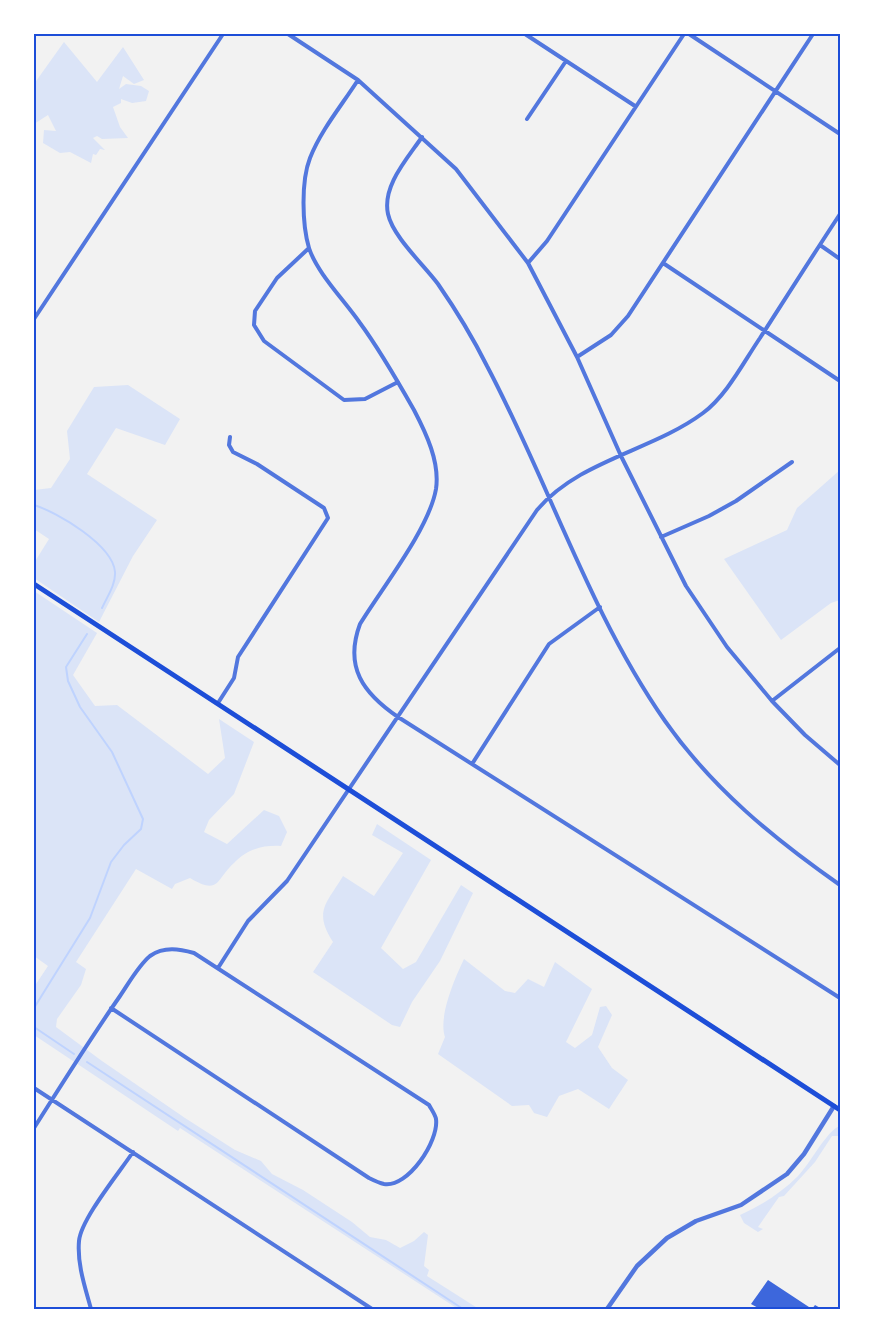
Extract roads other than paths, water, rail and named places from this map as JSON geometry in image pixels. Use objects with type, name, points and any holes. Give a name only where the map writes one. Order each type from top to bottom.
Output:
[{"type":"main road","points":[[34,584],[840,1110]]},
{"type":"street","points":[[34,320],[223,34]]},
{"type":"street","points":[[288,34],[358,80],[456,169],[528,263],[577,357],[620,456],[686,586],[727,647],[772,701],[805,735],[840,766]]},
{"type":"street","points":[[526,34],[635,106]]},
{"type":"street","points":[[528,263],[547,241],[684,34]]},
{"type":"street","points":[[690,34],[840,134]]},
{"type":"street","points":[[577,357],[611,335],[628,316],[813,34]]},
{"type":"street","points":[[527,119],[566,61]]},
{"type":"street","points":[[358,80],[310,159],[303,207],[309,248],[330,284],[361,323],[398,382],[419,420],[432,453],[436,470],[436,488],[430,512],[360,624],[355,637],[354,656],[358,675],[376,702],[398,717],[840,998]]},
{"type":"street","points":[[422,137],[394,179],[388,197],[388,215],[397,233],[438,285],[488,367],[600,607],[633,671],[666,722],[719,786],[790,849],[840,885]]},
{"type":"street","points":[[218,968],[248,921],[288,881],[536,510],[549,495],[578,476],[670,433],[704,412],[728,386],[840,214]]},
{"type":"street","points":[[820,245],[840,259]]},
{"type":"street","points":[[309,248],[278,278],[255,311],[254,325],[264,341],[329,391],[344,400],[365,399],[398,382]]},
{"type":"street","points":[[663,263],[840,381]]},
{"type":"street","points":[[218,703],[234,678],[238,657],[328,518],[324,508],[257,464],[233,452],[229,445],[230,437]]},
{"type":"street","points":[[661,537],[709,516],[736,501],[792,462]]},
{"type":"street","points":[[472,764],[549,644],[600,607]]},
{"type":"street","points":[[772,701],[840,648]]},
{"type":"street","points":[[34,1128],[111,1008],[142,966],[151,956],[162,950],[176,949],[194,953],[429,1105],[436,1117],[436,1128],[428,1148],[404,1180],[384,1184],[369,1178],[111,1008]]},
{"type":"street","points":[[34,1088],[372,1309]]},
{"type":"street","points":[[607,1309],[637,1266],[667,1238],[696,1221],[741,1205],[787,1174],[804,1154],[834,1106]]},
{"type":"street","points":[[91,1309],[79,1262],[79,1240],[84,1223],[133,1152]]},
{"type":"waterway","points":[[34,505],[69,522],[95,541],[105,551],[112,562],[115,577],[102,608]]},
{"type":"waterway","points":[[34,1008],[90,918],[111,862],[124,845],[141,829],[143,819],[112,752],[80,707],[68,681],[66,667],[87,634]]},
{"type":"waterway","points":[[34,1027],[74,1054]]},
{"type":"waterway","points":[[87,1062],[463,1309]]}]
